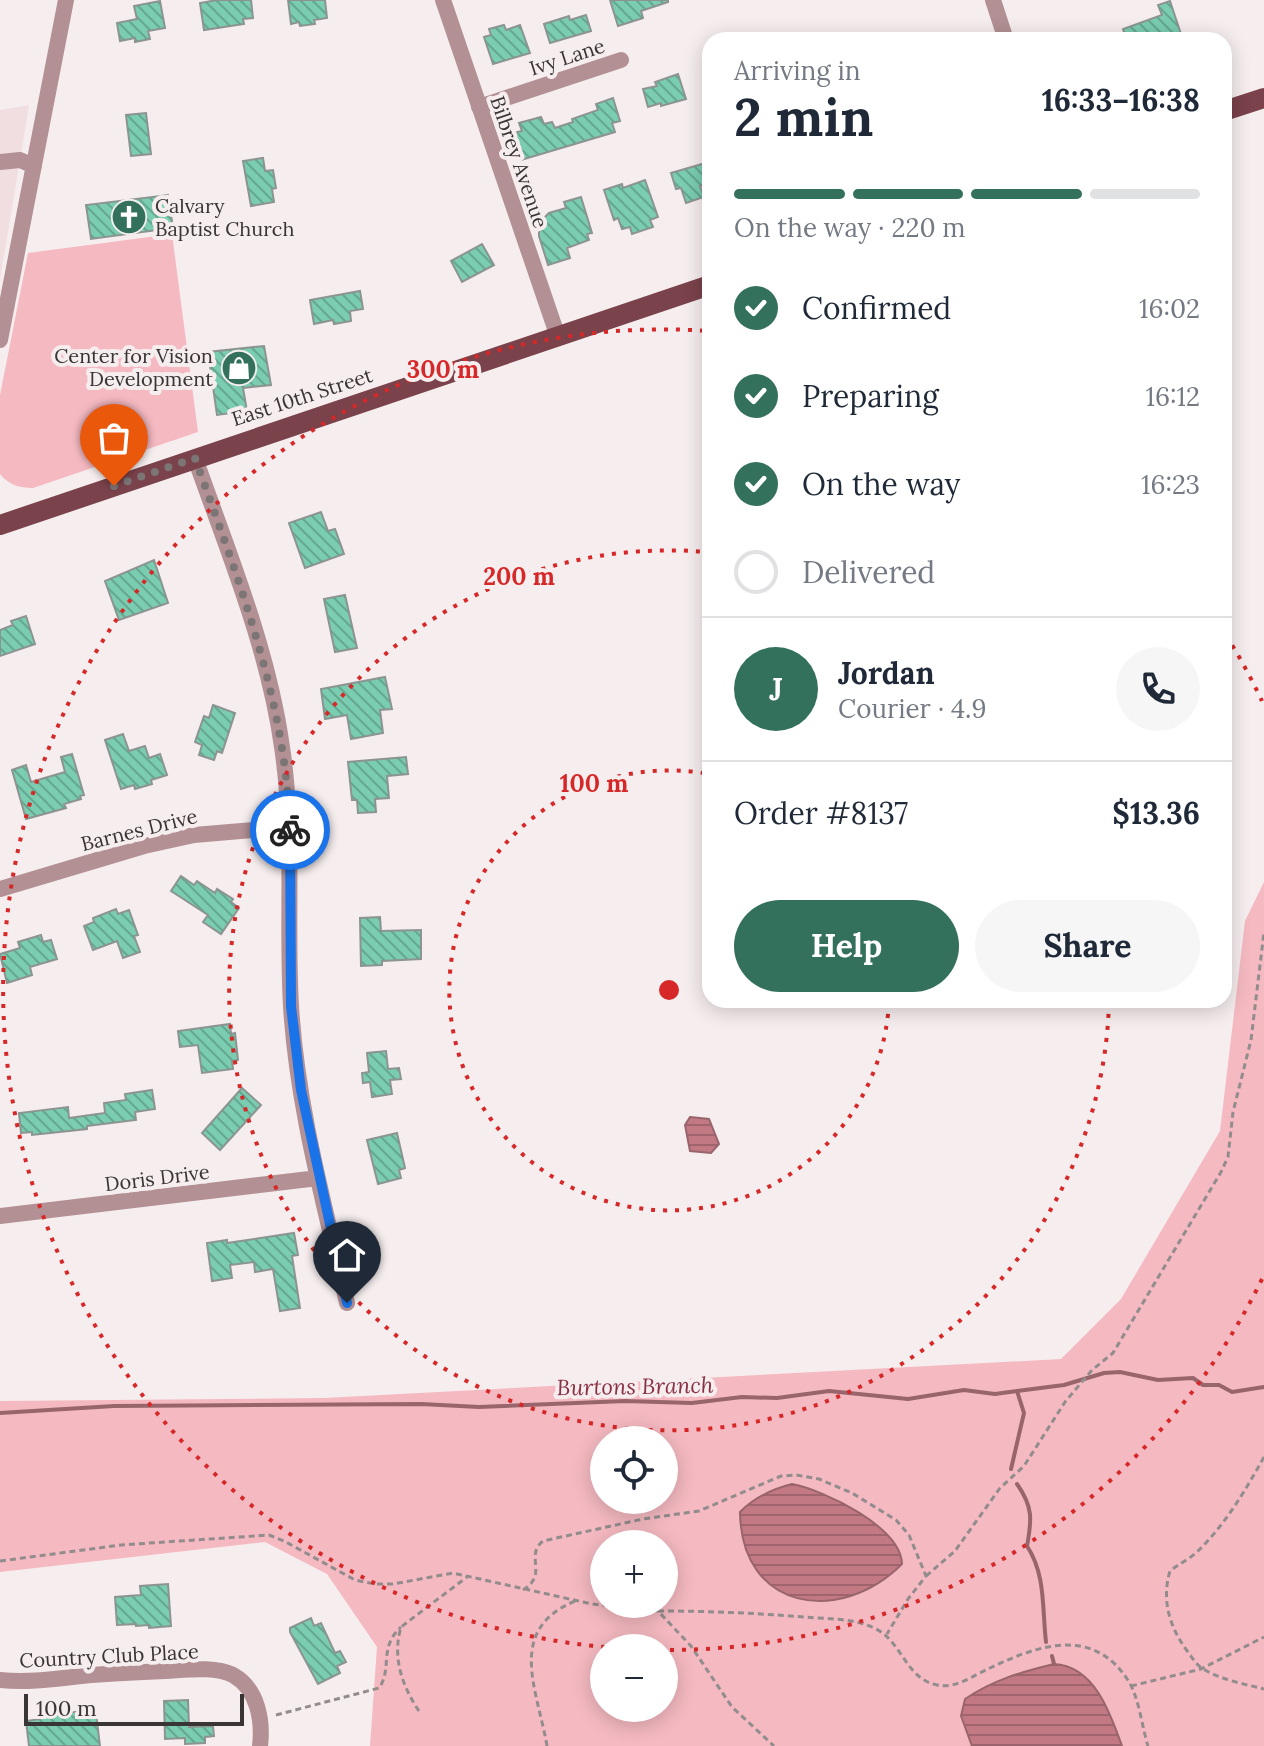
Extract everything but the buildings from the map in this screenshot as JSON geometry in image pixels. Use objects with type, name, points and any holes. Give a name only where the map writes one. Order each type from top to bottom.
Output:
[{"type":"main road","points":[[1232,108],[1264,98]]},
{"type":"main road","name":"East 10th Street","points":[[0,525],[702,288]]},
{"type":"street","points":[[0,340],[66,0]]},
{"type":"street","name":"Bilbrey Avenue","points":[[443,0],[558,337]]},
{"type":"street","points":[[993,0],[1003,32]]},
{"type":"street","name":"Ivy Lane","points":[[479,107],[621,60]]},
{"type":"street","points":[[0,162],[20,160],[34,166]]},
{"type":"street","points":[[195,458],[254,625],[282,745],[290,827],[291,1006],[301,1090],[347,1303]]},
{"type":"street","name":"Barnes Drive","points":[[0,889],[144,846],[194,835],[290,827]]},
{"type":"street","name":"Doris Drive","points":[[0,1216],[318,1178]]},
{"type":"street","name":"Country Club Place","points":[[1,1681],[29,1682],[110,1674],[210,1670],[232,1675],[247,1687],[257,1701],[260,1746]]},
{"type":"path","points":[[886,1635],[926,1576],[955,1551],[1000,1488],[1024,1466],[1075,1391],[1092,1370],[1113,1353],[1228,1157],[1233,1112],[1251,1040],[1264,932]]},
{"type":"path","points":[[1264,1457],[1241,1499],[1195,1554],[1170,1571],[1168,1579],[1168,1614],[1181,1642],[1201,1669],[1264,1689]]},
{"type":"path","points":[[523,1590],[536,1577],[534,1554],[543,1541],[643,1519],[699,1511],[717,1506],[766,1481],[796,1475],[819,1479],[852,1493],[896,1520],[909,1535],[926,1576]]},
{"type":"path","points":[[0,1561],[82,1549],[269,1535],[336,1571],[365,1582],[393,1584],[442,1573],[590,1603]]},
{"type":"path","points":[[260,1717],[299,1710],[379,1688],[383,1682],[387,1646],[392,1635],[468,1577]]},
{"type":"path","points":[[547,1746],[535,1690],[531,1650],[533,1637],[547,1617],[575,1601]]},
{"type":"path","points":[[678,1611],[734,1612],[842,1620],[867,1625],[886,1635],[908,1666],[923,1680],[946,1686],[961,1683],[1018,1656],[1065,1643],[1078,1644],[1103,1656],[1120,1670],[1131,1686],[1148,1746]]},
{"type":"path","points":[[665,1618],[691,1646],[732,1707],[774,1746]]},
{"type":"path","points":[[401,1627],[398,1636],[399,1670],[419,1711]]},
{"type":"path","points":[[1131,1686],[1201,1669],[1264,1637]]},
{"type":"shaded area","points":[[29,105],[20,160],[0,279],[0,110]]},
{"type":"shaded area","points":[[172,234],[198,432],[33,488],[7,481],[0,474],[0,395],[28,253]]},
{"type":"shaded area","points":[[1264,882],[1264,1746],[370,1746],[377,1647],[327,1574],[265,1542],[0,1572],[0,1401],[324,1398],[1061,1359],[1121,1299],[1220,1131],[1245,921]]},
{"type":"shaded area","points":[[690,1117],[709,1119],[719,1144],[711,1153],[690,1151],[685,1125]]},
{"type":"shaded area","points":[[792,1484],[823,1494],[859,1512],[889,1537],[898,1550],[902,1564],[877,1584],[851,1596],[824,1601],[798,1598],[775,1588],[757,1571],[745,1545],[740,1512],[764,1495]]},
{"type":"shaded area","points":[[1054,1664],[1080,1673],[1090,1682],[1106,1706],[1122,1746],[972,1746],[961,1716],[965,1699],[1008,1677]]},
{"type":"waterway","name":"Burtons Branch","points":[[0,1413],[114,1406],[421,1404],[479,1407],[625,1401],[692,1403],[742,1397],[777,1398],[829,1391],[908,1399],[964,1390],[995,1394],[1064,1385],[1104,1373],[1120,1372],[1158,1380],[1193,1378],[1203,1385],[1219,1385],[1232,1392],[1264,1387]]},
{"type":"waterway","points":[[1011,1469],[1024,1413],[1017,1391]]},
{"type":"waterway","points":[[1017,1484],[1030,1514],[1027,1546],[1040,1580],[1046,1642]]},
{"type":"waterway","points":[[1052,1656],[1054,1664]]},
{"type":"way so far","points":[[114,486],[195,458],[254,625],[273,698],[282,745],[290,830]]},
{"type":"place","name":"Calvary Baptist Church","points":[[129,217]]},
{"type":"place","name":"Center for Vision Development","points":[[239,368]]},
{"type":"route","points":[[290,830],[291,1006],[301,1090],[347,1303]]}]
